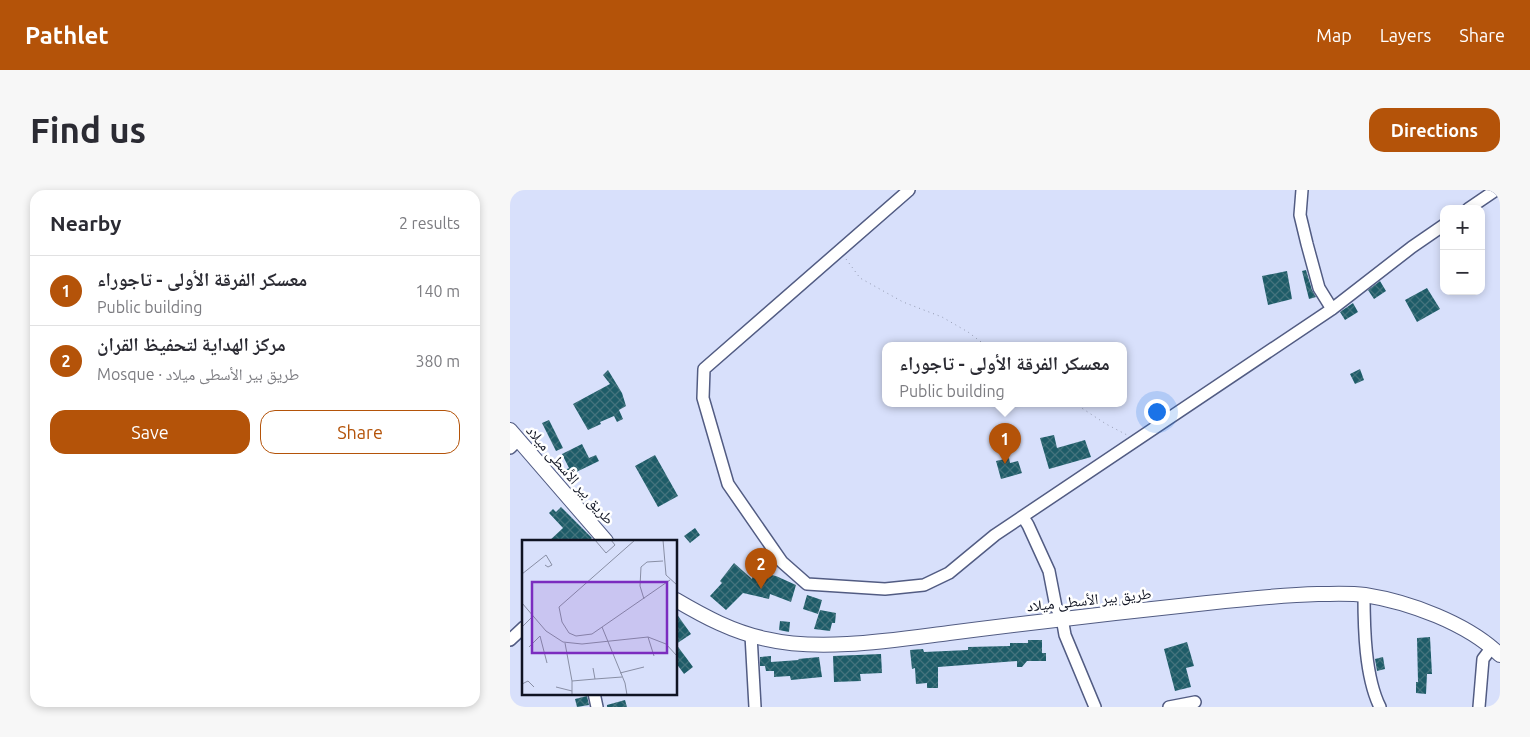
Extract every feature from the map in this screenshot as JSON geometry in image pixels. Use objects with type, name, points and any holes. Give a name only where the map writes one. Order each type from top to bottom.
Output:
[{"type":"main road","name":"طريق بير الأسطى ميلاد","points":[[513,439],[605,540]]},
{"type":"main road","name":"طريق بير الأسطى ميلاد","points":[[678,601],[726,627],[768,640],[801,644],[864,643],[1062,618],[1275,596],[1364,595],[1405,604],[1464,629],[1496,651]]},
{"type":"street","points":[[910,190],[704,369],[703,398],[728,484],[782,562],[807,584],[885,589],[924,585],[949,573],[995,535],[1332,309],[1440,228]]},
{"type":"street","points":[[1302,190],[1300,215],[1307,244],[1319,288],[1332,309]]},
{"type":"street","points":[[1474,205],[1496,190]]},
{"type":"street","points":[[1023,517],[1049,571],[1056,607],[1062,618],[1065,635],[1095,707]]},
{"type":"street","points":[[1364,595],[1364,634],[1370,669],[1380,707]]},
{"type":"street","points":[[510,640],[522,629]]},
{"type":"street","points":[[751,635],[756,707]]},
{"type":"street","points":[[1479,707],[1483,659],[1496,651]]},
{"type":"street","points":[[594,694],[597,707]]},
{"type":"street","points":[[1170,707],[1196,702]]},
{"type":"path","points":[[840,250],[860,278],[903,302],[942,317],[981,342]]},
{"type":"path","points":[[1080,407],[1106,424],[1133,438]]},
{"type":"building","points":[[1306,270],[1316,297],[1309,299],[1302,271]]},
{"type":"building","points":[[1287,271],[1292,299],[1268,305],[1262,276]]},
{"type":"building","points":[[1380,281],[1386,291],[1374,299],[1368,290]]},
{"type":"building","points":[[1427,288],[1440,309],[1417,322],[1405,300]]},
{"type":"building","points":[[1353,303],[1358,312],[1345,320],[1340,312]]},
{"type":"building","points":[[1360,369],[1364,380],[1355,384],[1350,374]]},
{"type":"building","points":[[608,370],[622,393],[626,406],[619,410],[623,419],[617,422],[614,416],[588,430],[573,404],[610,384],[603,375]]},
{"type":"building","points":[[549,420],[563,448],[556,451],[542,423]]},
{"type":"building","points":[[1054,435],[1057,448],[1085,440],[1091,457],[1049,469],[1040,438]]},
{"type":"building","points":[[582,444],[589,458],[596,455],[599,461],[568,476],[565,470],[569,468],[562,454]]},
{"type":"building","points":[[655,455],[678,496],[658,507],[635,466]]},
{"type":"building","points":[[1009,458],[1010,463],[1018,461],[1022,473],[1001,479],[996,461]]},
{"type":"building","points":[[561,507],[592,538],[590,540],[550,540],[563,528],[549,513],[553,509],[556,512]]},
{"type":"building","points":[[695,528],[700,535],[690,543],[684,536]]},
{"type":"building","points":[[734,563],[752,579],[753,571],[776,576],[796,585],[791,602],[770,594],[769,599],[743,593],[726,610],[710,596],[722,583],[720,581]]},
{"type":"building","points":[[807,595],[822,600],[818,614],[803,609]]},
{"type":"building","points":[[820,610],[836,613],[835,623],[832,623],[830,631],[814,629]]},
{"type":"building","points":[[678,616],[691,634],[678,643]]},
{"type":"building","points":[[780,621],[790,622],[789,632],[779,630]]},
{"type":"building","points":[[1430,637],[1432,674],[1427,674],[1426,694],[1416,693],[1416,682],[1418,682],[1417,638]]},
{"type":"building","points":[[1028,640],[1042,640],[1042,653],[1046,653],[1046,661],[1027,661],[1022,667],[1017,667],[1017,661],[938,667],[938,688],[927,688],[927,683],[916,684],[915,668],[912,669],[910,650],[923,649],[924,652],[968,650],[968,647],[1010,646],[1010,643],[1028,643]]},
{"type":"building","points":[[1187,642],[1194,666],[1186,668],[1191,687],[1175,691],[1164,649]]},
{"type":"building","points":[[678,647],[693,667],[684,674],[678,666]]},
{"type":"building","points":[[881,654],[882,673],[860,674],[861,681],[834,682],[833,656]]},
{"type":"building","points":[[771,656],[771,662],[819,657],[822,677],[791,680],[790,676],[774,677],[774,671],[766,671],[765,666],[760,666],[760,657]]},
{"type":"building","points":[[1383,657],[1385,669],[1377,671],[1375,659]]},
{"type":"building","points":[[587,696],[589,705],[577,707],[575,699]]},
{"type":"building","points":[[625,700],[627,707],[607,707],[607,705]]},
{"type":"place","name":"معسكر الفرقة الأولى - تاجوراء","points":[[1005,464]]},
{"type":"place","name":"مركز الهداية لتحفيظ القران","points":[[761,589]]}]
